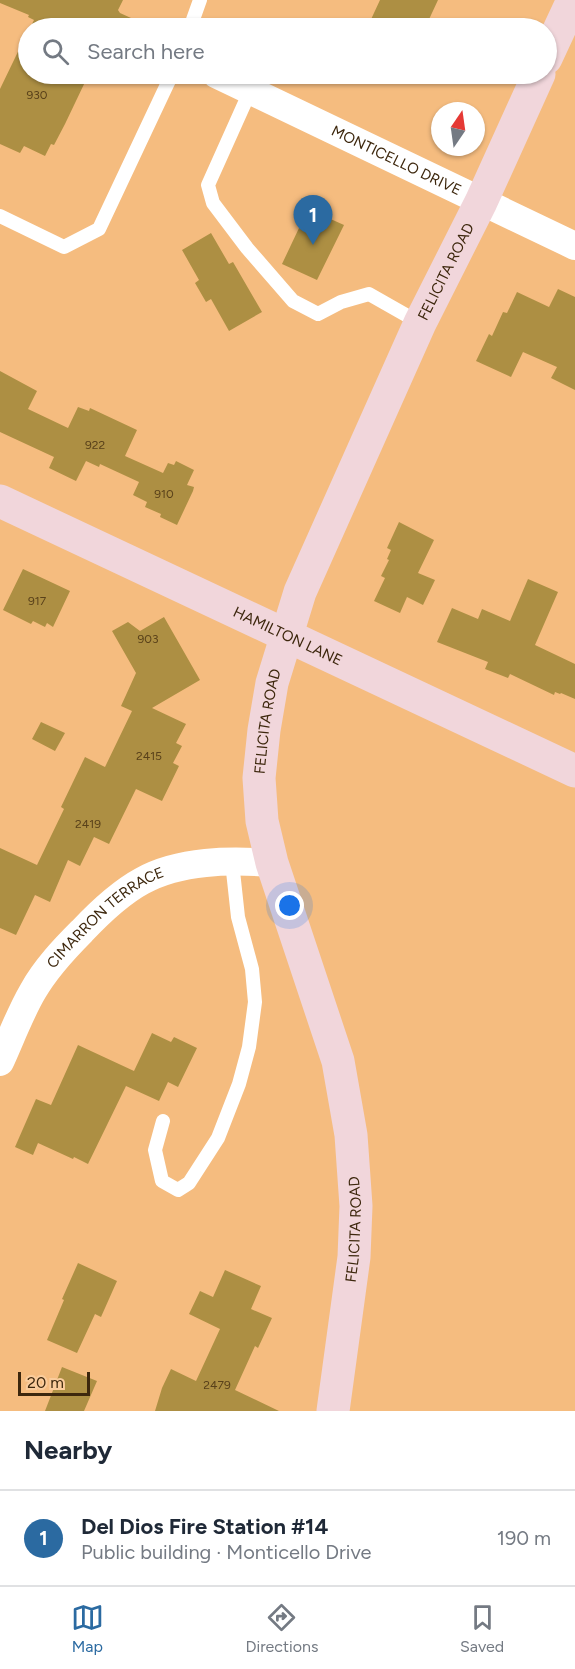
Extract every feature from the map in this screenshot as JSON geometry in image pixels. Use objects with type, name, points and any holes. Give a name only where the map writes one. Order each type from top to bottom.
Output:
[{"type":"main road","points":[[557,34],[573,0]]},
{"type":"main road","name":"FELICITA ROAD","points":[[333,1411],[354,1257],[356,1206],[351,1135],[338,1061],[272,863],[262,821],[259,778],[264,730],[272,683],[300,592],[420,323],[481,202],[534,84]]},
{"type":"main road","name":"HAMILTON LANE","points":[[0,501],[575,771]]},
{"type":"street","name":"MONTICELLO DRIVE","points":[[239,84],[575,246]]},
{"type":"street","name":"CIMARRON TERRACE","points":[[0,1062],[33,992],[56,957],[119,897],[142,881],[173,869],[232,862],[272,863]]},
{"type":"lane","points":[[193,18],[200,0]]},
{"type":"lane","points":[[0,216],[64,247],[99,229],[167,84]]},
{"type":"lane","points":[[251,89],[208,185],[213,203],[247,248],[293,301],[318,314],[341,302],[369,294],[420,323]]},
{"type":"lane","points":[[163,1121],[154,1150],[162,1181],[178,1190],[189,1183],[218,1138],[239,1084],[249,1047],[255,1002],[252,969],[238,917],[232,862]]},
{"type":"building","points":[[0,0],[123,0],[118,10],[131,18],[30,18],[29,15],[0,3]]},
{"type":"building","points":[[380,0],[438,0],[430,18],[372,18]]},
{"type":"building","points":[[18,52],[18,84],[84,84],[54,145],[51,144],[45,156],[24,146],[20,153],[0,144],[0,89]]},
{"type":"building","points":[[308,209],[344,225],[317,280],[282,264]]},
{"type":"building","points":[[211,233],[229,264],[233,262],[262,312],[229,331],[211,299],[206,302],[195,283],[199,280],[182,250]]},
{"type":"building","points":[[558,289],[575,297],[575,390],[551,378],[557,367],[523,352],[511,377],[476,361],[489,334],[492,336],[503,312],[507,313],[517,292],[549,307]]},
{"type":"building","points":[[0,371],[37,391],[28,409],[68,428],[78,407],[89,411],[90,408],[137,430],[125,456],[163,473],[168,463],[174,465],[176,461],[194,470],[187,485],[194,487],[193,491],[177,525],[145,507],[147,502],[133,495],[139,482],[100,464],[99,467],[86,461],[76,481],[49,468],[54,457],[0,432]]},
{"type":"building","points":[[399,522],[434,540],[418,573],[435,580],[423,605],[407,597],[400,613],[374,601],[385,578],[381,576],[391,550],[387,548]]},
{"type":"building","points":[[23,569],[70,591],[53,627],[47,623],[45,627],[33,621],[31,624],[3,610]]},
{"type":"building","points":[[528,579],[558,592],[535,645],[575,664],[575,699],[561,693],[555,692],[554,695],[510,674],[508,678],[485,669],[488,662],[437,642],[452,608],[478,619],[482,609],[510,621]]},
{"type":"building","points":[[164,617],[200,680],[152,708],[186,724],[176,743],[182,746],[173,763],[179,766],[162,801],[136,789],[109,844],[94,837],[80,866],[68,860],[50,902],[35,895],[16,935],[0,928],[0,848],[37,865],[64,809],[61,807],[85,757],[105,767],[132,711],[121,706],[136,673],[112,631],[128,622],[140,631]]},
{"type":"building","points":[[41,722],[65,733],[55,751],[32,739]]},
{"type":"building","points":[[152,1033],[171,1042],[174,1037],[197,1048],[178,1087],[168,1082],[159,1101],[126,1086],[88,1164],[38,1143],[33,1155],[15,1147],[36,1099],[51,1105],[78,1045],[134,1071]]},
{"type":"building","points":[[78,1263],[117,1281],[101,1317],[95,1314],[77,1353],[47,1340]]},
{"type":"building","points":[[225,1270],[261,1286],[251,1309],[272,1318],[258,1348],[255,1346],[235,1390],[279,1411],[155,1411],[171,1369],[196,1381],[220,1329],[189,1314],[200,1291],[213,1297]]},
{"type":"building","points":[[62,1367],[97,1381],[84,1411],[45,1411]]},
{"type":"place","name":"Del Dios Fire Station #14","points":[[313,245]]}]
